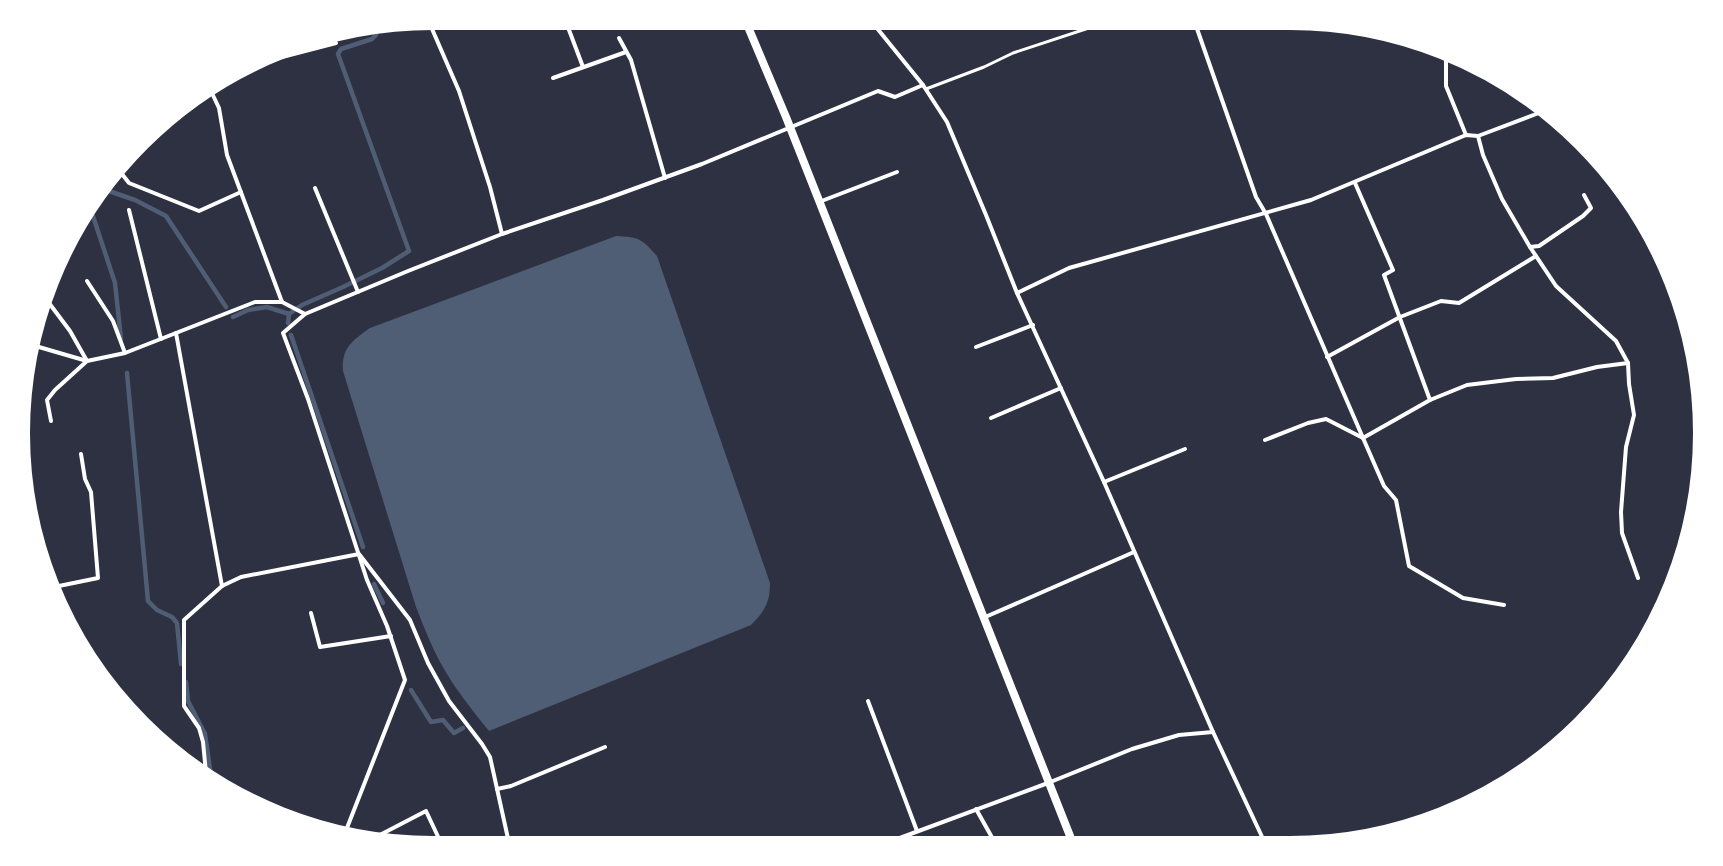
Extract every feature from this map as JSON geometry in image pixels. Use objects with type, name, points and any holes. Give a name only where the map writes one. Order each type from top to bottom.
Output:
[{"type":"main road","points":[[749,29],[790,127],[1070,837]]},
{"type":"street","points":[[432,29],[459,91],[490,187],[502,234]]},
{"type":"street","points":[[569,29],[583,68]]},
{"type":"street","points":[[878,29],[926,89],[947,122],[1017,293],[1104,482],[1213,732],[1262,837]]},
{"type":"street","points":[[1197,29],[1256,197],[1266,214],[1384,486],[1396,500],[1409,566],[1463,598],[1504,606]]},
{"type":"street","points":[[620,38],[640,89],[665,178]]},
{"type":"street","points":[[292,54],[336,43]]},
{"type":"street","points":[[553,78],[626,52]]},
{"type":"street","points":[[1446,60],[1446,86],[1466,135]]},
{"type":"street","points":[[347,827],[405,680],[390,636],[367,580],[308,399],[283,333],[305,314],[502,234],[665,178],[878,91],[895,97],[923,85]]},
{"type":"street","points":[[213,95],[219,108],[227,155],[282,302]]},
{"type":"street","points":[[1017,293],[1069,268],[1266,214],[1311,200],[1355,183],[1466,135],[1478,136],[1538,113]]},
{"type":"street","points":[[1478,136],[1483,155],[1502,199],[1530,247],[1556,286],[1616,341],[1628,363],[1634,415],[1626,447],[1620,512],[1622,533],[1638,578]]},
{"type":"street","points":[[819,202],[897,172]]},
{"type":"street","points":[[122,175],[129,183],[199,211],[241,192]]},
{"type":"street","points":[[1355,183],[1393,270],[1384,275],[1430,400]]},
{"type":"street","points":[[315,188],[358,292]]},
{"type":"street","points":[[1530,247],[1539,246],[1591,208],[1584,195]]},
{"type":"street","points":[[129,210],[161,339]]},
{"type":"street","points":[[1327,357],[1400,318],[1441,301],[1458,304],[1536,256]]},
{"type":"street","points":[[87,281],[113,321],[125,353]]},
{"type":"street","points":[[39,347],[87,360],[125,353],[255,302],[282,302],[305,314]]},
{"type":"street","points":[[50,304],[70,332],[87,360]]},
{"type":"street","points":[[976,347],[1033,325]]},
{"type":"street","points":[[176,333],[222,586]]},
{"type":"street","points":[[51,421],[47,400],[55,390],[87,360]]},
{"type":"street","points":[[1363,438],[1430,400],[1467,385],[1516,379],[1553,378],[1597,367],[1628,363]]},
{"type":"street","points":[[991,418],[1061,388]]},
{"type":"street","points":[[1265,440],[1308,423],[1326,419],[1363,438]]},
{"type":"street","points":[[1104,482],[1185,449]]},
{"type":"street","points":[[59,586],[98,578],[92,492],[85,479],[82,454]]},
{"type":"street","points":[[983,618],[1134,552]]},
{"type":"street","points":[[205,767],[203,742],[199,728],[184,706],[184,620],[222,586],[242,577],[359,554]]},
{"type":"street","points":[[359,554],[410,620],[428,663],[449,701],[482,744],[490,757],[508,837]]},
{"type":"street","points":[[311,613],[320,647],[390,636]]},
{"type":"street","points":[[868,701],[917,832]]},
{"type":"street","points":[[903,837],[1048,783],[1132,749],[1179,735],[1213,732]]},
{"type":"street","points":[[497,789],[511,786],[605,747]]},
{"type":"street","points":[[976,809],[991,837]]},
{"type":"street","points":[[381,834],[426,811],[438,837]]},
{"type":"lane","points":[[926,89],[984,67],[1013,53],[1086,29]]},
{"type":"water","points":[[616,236],[636,238],[644,242],[657,256],[770,583],[768,601],[763,611],[751,625],[489,731],[462,696],[442,666],[416,607],[343,371],[344,356],[349,345],[370,328]]},
{"type":"waterway","points":[[289,314],[302,305],[382,268],[409,251],[338,54],[341,49],[372,39],[376,35],[376,33]]},
{"type":"waterway","points":[[109,191],[135,200],[166,216],[226,307]]},
{"type":"waterway","points":[[93,216],[115,283],[121,339]]},
{"type":"waterway","points":[[233,317],[248,310],[267,307],[289,314],[288,323]]},
{"type":"waterway","points":[[291,335],[363,547]]},
{"type":"waterway","points":[[127,373],[148,601],[157,610],[172,617],[177,623],[181,664]]},
{"type":"waterway","points":[[374,584],[383,603]]},
{"type":"waterway","points":[[186,682],[188,701],[205,734],[210,770]]},
{"type":"waterway","points":[[411,690],[431,722],[443,720],[454,733],[463,728]]}]
